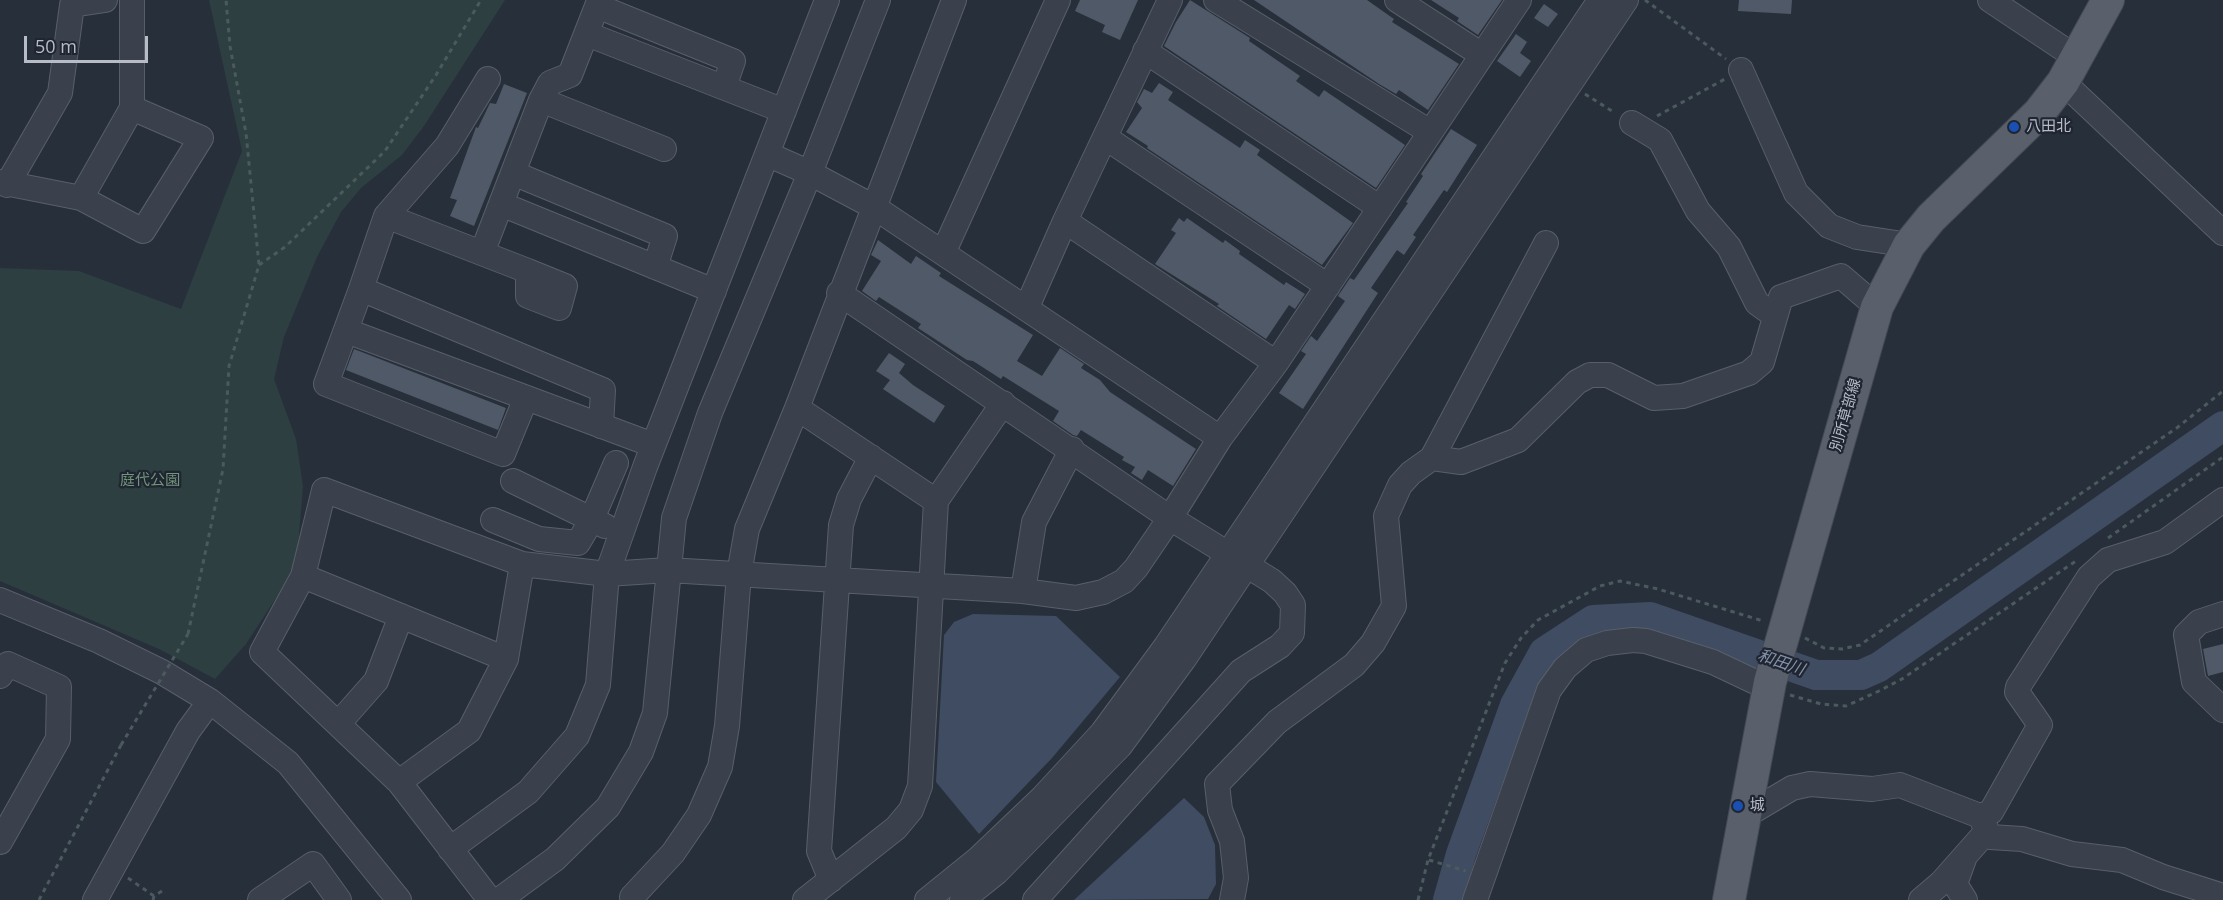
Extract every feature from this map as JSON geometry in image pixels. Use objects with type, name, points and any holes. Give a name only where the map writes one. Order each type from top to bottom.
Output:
[{"type":"main road","name":"別所草部線","points":[[1729,900],[1769,685],[1782,632],[1877,307],[1909,245],[1931,218],[2039,113],[2070,70],[2108,0]]},
{"type":"street","points":[[105,0],[72,5],[60,93],[4,183],[81,198],[143,231],[201,138],[132,108]]},
{"type":"street","points":[[81,198],[132,108],[132,0]]},
{"type":"street","points":[[450,849],[528,792],[577,736],[598,685],[607,574],[653,445],[827,0]]},
{"type":"street","points":[[499,900],[555,859],[608,807],[641,752],[655,713],[674,518],[710,413],[810,172],[878,0]]},
{"type":"street","points":[[634,900],[632,897],[673,853],[699,815],[720,767],[727,726],[739,574],[747,529],[797,408],[839,293],[954,0]]},
{"type":"street","points":[[944,251],[1058,0]]},
{"type":"street","points":[[1028,307],[1065,221],[1170,0]]},
{"type":"street","points":[[1216,0],[1430,132]]},
{"type":"street","points":[[1397,0],[1482,55]]},
{"type":"street","points":[[490,900],[399,782],[262,652],[303,576],[324,490],[522,564],[607,574],[668,570],[1023,591],[1076,598],[1103,592],[1124,581],[1136,568],[1220,438],[1276,363],[1519,0]]},
{"type":"street","points":[[962,900],[997,872],[1120,746],[1237,560],[1600,0]]},
{"type":"street","points":[[927,900],[979,858],[1042,798],[1102,733],[1166,646],[1237,560],[1570,84],[1626,0]]},
{"type":"street","points":[[1995,1],[2070,70],[2223,233]]},
{"type":"street","points":[[482,253],[541,100],[550,83],[570,75],[597,6],[624,8],[733,61],[724,87]]},
{"type":"street","points":[[587,34],[784,111]]},
{"type":"street","points":[[1145,51],[1380,208]]},
{"type":"street","points":[[1741,70],[1796,193],[1828,226],[1857,237],[1909,245]]},
{"type":"street","points":[[488,79],[447,146],[386,216],[347,331],[326,384],[503,454],[526,398]]},
{"type":"street","points":[[541,100],[664,149]]},
{"type":"street","points":[[1638,127],[1660,140],[1698,211],[1729,247],[1757,303],[1776,316]]},
{"type":"street","points":[[1106,138],[1328,285]]},
{"type":"street","points":[[767,154],[810,172],[874,207],[1028,307],[1220,438]]},
{"type":"street","points":[[513,173],[665,236],[655,267]]},
{"type":"street","points":[[501,204],[714,291]]},
{"type":"street","points":[[386,216],[528,271]]},
{"type":"street","points":[[1065,221],[1276,363]]},
{"type":"street","points":[[1232,900],[1236,878],[1232,842],[1220,810],[1217,784],[1277,722],[1354,665],[1373,643],[1394,606],[1386,516],[1400,485],[1432,458],[1546,243]]},
{"type":"street","points":[[1432,458],[1461,462],[1518,440],[1577,382],[1590,375],[1608,375],[1654,398],[1683,396],[1749,373],[1762,362],[1781,297],[1841,276],[1877,307]]},
{"type":"street","points":[[361,289],[603,390],[601,426]]},
{"type":"street","points":[[839,293],[1072,449],[1170,518],[1237,560],[1285,593],[1293,605],[1292,633],[1280,646],[1241,671],[1035,900]]},
{"type":"street","points":[[347,331],[653,445]]},
{"type":"street","points":[[805,900],[896,828],[911,810],[920,786],[933,587],[936,501],[1003,403]]},
{"type":"street","points":[[797,408],[936,501]]},
{"type":"street","points":[[1023,591],[1034,522],[1072,449]]},
{"type":"street","points":[[831,879],[819,851],[841,525],[849,498],[871,457]]},
{"type":"street","points":[[493,520],[539,539],[578,543],[591,521],[616,464]]},
{"type":"street","points":[[513,481],[591,521],[621,533]]},
{"type":"street","points":[[1965,900],[1955,884],[1964,858],[2040,725],[2017,692],[2018,687],[2089,577],[2108,560],[2165,542],[2223,500]]},
{"type":"street","points":[[399,782],[469,731],[506,659],[522,564]]},
{"type":"street","points":[[303,576],[506,659]]},
{"type":"street","points":[[0,600],[99,641],[162,672],[210,701],[288,764],[399,900]]},
{"type":"street","points":[[2223,614],[2199,622],[2186,635],[2194,682],[2223,710]]},
{"type":"street","points":[[338,724],[376,681],[401,616]]},
{"type":"street","points":[[1475,900],[1482,875],[1550,690],[1565,668],[1586,650],[1607,643],[1633,640],[1646,642],[1713,662],[1769,685]]},
{"type":"street","points":[[0,676],[8,663],[59,687],[58,739],[0,842]]},
{"type":"street","points":[[95,900],[189,731],[210,701]]},
{"type":"street","points":[[1743,817],[1792,788],[1810,784],[1872,789],[1900,785],[1984,824],[1990,837],[2022,839],[2072,854],[2122,860],[2163,878],[2219,897]]},
{"type":"street","points":[[1921,900],[1964,858]]},
{"type":"street","points":[[260,900],[313,864],[339,900]]},
{"type":"path","points":[[39,900],[121,745],[188,634],[223,469],[229,366],[259,265],[246,133],[230,46],[226,0]]},
{"type":"path","points":[[259,265],[285,247],[385,151],[436,75],[481,0]]},
{"type":"path","points":[[1570,84],[1638,127],[1741,70],[1645,0]]},
{"type":"path","points":[[2099,545],[2223,457]]},
{"type":"path","points":[[1769,685],[1821,704],[1846,706],[1902,680],[2079,558]]},
{"type":"path","points":[[1428,860],[1482,875]]},
{"type":"path","points":[[113,868],[153,898],[162,891]]},
{"type":"green space","name":"庭代公園","points":[[209,0],[505,0],[424,126],[402,155],[361,188],[341,212],[317,257],[284,337],[274,379],[296,439],[303,486],[297,559],[278,595],[246,644],[215,679],[159,649],[0,581],[0,268],[79,271],[181,309],[242,151]]},
{"type":"water","points":[[973,614],[1056,616],[1120,677],[1052,758],[979,834],[936,782],[944,635],[954,622]]},
{"type":"water","points":[[1184,798],[1204,817],[1215,845],[1216,884],[1208,899],[1074,900]]},
{"type":"building","points":[[1080,0],[1138,0],[1120,40],[1102,32],[1105,25],[1075,11]]},
{"type":"building","points":[[1190,0],[1250,38],[1249,41],[1300,76],[1296,81],[1319,97],[1324,90],[1405,145],[1376,188],[1164,46]]},
{"type":"building","points":[[1254,0],[1367,0],[1394,19],[1392,22],[1459,64],[1428,110],[1399,90],[1396,94],[1379,84]]},
{"type":"building","points":[[1431,0],[1502,0],[1478,35],[1457,21],[1459,18]]},
{"type":"building","points":[[1739,0],[1792,0],[1791,14],[1738,11]]},
{"type":"building","points":[[1544,4],[1558,14],[1548,27],[1534,18]]},
{"type":"building","points":[[1516,34],[1527,42],[1520,53],[1531,61],[1520,77],[1497,61]]},
{"type":"building","points":[[1159,83],[1173,92],[1168,100],[1240,148],[1245,140],[1260,150],[1257,155],[1353,223],[1322,265],[1126,132],[1142,108],[1137,102],[1144,89],[1152,93]]},
{"type":"building","points":[[504,84],[527,93],[474,226],[450,216],[457,200],[450,198],[476,127],[478,128],[490,103],[496,104]]},
{"type":"building","points":[[1451,129],[1477,145],[1447,192],[1444,190],[1413,235],[1416,237],[1404,255],[1397,250],[1371,288],[1378,293],[1303,409],[1279,393],[1306,354],[1301,351],[1311,336],[1317,341],[1345,301],[1338,296],[1350,278],[1354,280],[1408,203],[1406,202],[1423,176],[1421,174]]},
{"type":"building","points":[[1179,218],[1184,222],[1187,218],[1223,243],[1225,240],[1240,251],[1239,254],[1284,285],[1286,282],[1305,294],[1295,309],[1289,305],[1266,339],[1217,306],[1219,304],[1155,264],[1176,233],[1171,230]]},
{"type":"building","points":[[878,240],[911,264],[916,256],[941,273],[939,276],[1033,335],[1017,361],[1042,376],[1060,348],[1084,364],[1081,368],[1100,380],[1110,392],[1196,449],[1173,486],[1148,470],[1142,480],[1131,473],[1135,467],[1122,460],[1124,457],[1081,430],[1077,436],[1073,435],[1053,421],[1059,411],[1003,376],[1001,379],[973,361],[967,360],[918,328],[921,324],[879,297],[876,301],[862,291],[881,261],[871,255]]},
{"type":"building","points":[[354,349],[506,408],[498,430],[346,370]]},
{"type":"building","points":[[889,353],[905,364],[899,373],[945,406],[934,423],[883,389],[890,380],[876,371]]},
{"type":"building","points":[[2223,644],[2223,672],[2208,676],[2203,649]]},
{"type":"waterway","name":"和田川","points":[[1448,900],[1461,854],[1515,705],[1544,652],[1593,620],[1650,617],[1816,675],[1861,675],[1879,667],[2223,426]]},
{"type":"place","name":"八田北","points":[[2014,127]]},
{"type":"place","name":"城","points":[[1738,806]]}]
